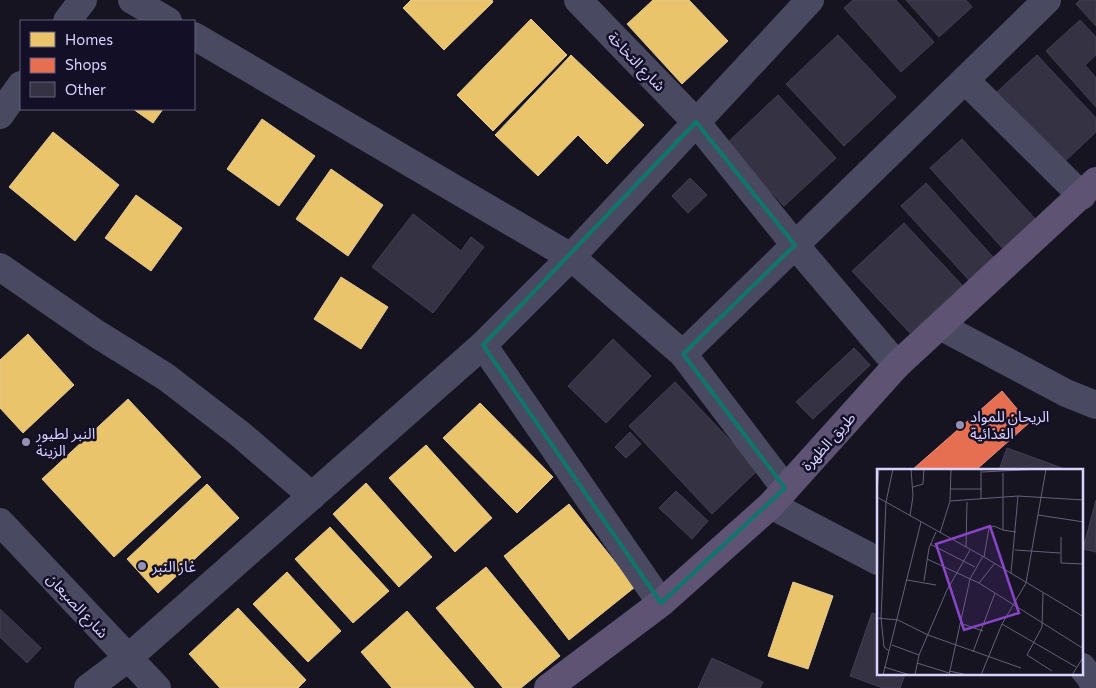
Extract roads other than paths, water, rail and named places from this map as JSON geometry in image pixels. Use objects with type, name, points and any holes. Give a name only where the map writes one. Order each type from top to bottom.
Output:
[{"type":"main road","name":"طريق الظهرة","points":[[548,688],[661,603],[778,497],[897,366],[1089,188]]},
{"type":"street","points":[[68,20],[83,0]]},
{"type":"street","points":[[132,0],[166,20]]},
{"type":"street","name":"شارع التخاخة","points":[[578,0],[696,122],[795,245],[897,366]]},
{"type":"street","points":[[88,688],[128,658],[483,345],[570,258],[810,0]]},
{"type":"street","points":[[683,354],[1047,0]]},
{"type":"street","points":[[195,37],[570,258],[683,354],[778,497],[877,560]]},
{"type":"street","points":[[965,80],[1089,188]]},
{"type":"street","points":[[0,115],[20,86]]},
{"type":"street","points":[[0,268],[89,329],[166,377],[240,434],[312,496]]},
{"type":"street","points":[[940,326],[1066,393],[1096,405]]},
{"type":"street","points":[[483,345],[661,603]]},
{"type":"street","name":"شارع الصيعان","points":[[0,522],[157,688]]},
{"type":"street","points":[[1084,670],[1092,680],[1094,688]]},
{"type":"place","name":"الريحان للمواد الغذائية","points":[[960,425]]},
{"type":"place","name":"النبر لطيور الزينة","points":[[26,442]]},
{"type":"place","name":"غاز النبر","points":[[142,566]]}]
